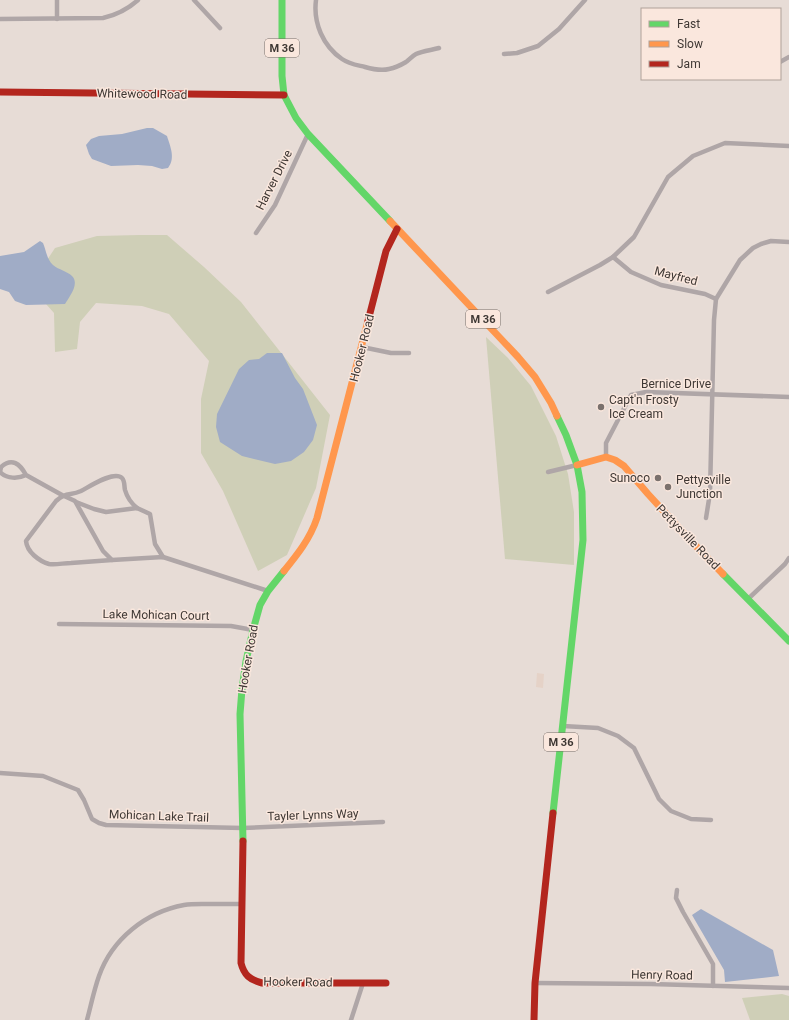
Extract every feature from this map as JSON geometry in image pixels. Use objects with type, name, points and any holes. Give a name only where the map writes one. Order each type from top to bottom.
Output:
[{"type":"main road","name":"M 36","points":[[282,0],[282,76],[284,96],[296,118],[308,134],[518,357],[535,378],[550,404],[566,435],[577,465],[582,492],[583,540],[535,983],[534,1020]]},
{"type":"main road","name":"Whitewood Road","points":[[0,92],[284,96]]},
{"type":"main road","name":"Hooker Road","points":[[386,984],[262,983],[250,979],[242,969],[243,828],[240,714],[246,661],[260,606],[268,591],[300,551],[313,529],[317,518],[386,251],[397,229]]},
{"type":"main road","points":[[577,465],[606,457]]},
{"type":"main road","name":"Pettysville Road","points":[[606,457],[616,460],[624,466],[691,541],[789,642]]},
{"type":"street","points":[[57,0],[57,19]]},
{"type":"street","points":[[0,19],[103,18],[113,15],[138,0]]},
{"type":"street","points":[[194,0],[220,28]]},
{"type":"street","points":[[316,0],[316,17],[326,43],[342,59],[352,64],[370,69],[388,69],[405,63],[416,54],[439,48]]},
{"type":"street","points":[[504,54],[517,53],[538,46],[559,29],[585,0]]},
{"type":"street","name":"Harver Drive","points":[[256,233],[275,206],[308,134]]},
{"type":"street","points":[[548,292],[600,265],[612,257],[634,237],[668,176],[693,156],[725,143],[789,146]]},
{"type":"street","points":[[706,518],[710,493],[714,320],[716,299],[740,260],[750,251],[761,244],[771,241],[789,242]]},
{"type":"street","name":"Mayfred","points":[[612,257],[631,272],[661,285],[705,294],[716,299]]},
{"type":"street","points":[[362,347],[391,353],[409,353]]},
{"type":"street","name":"Bernice Drive","points":[[606,457],[606,443],[631,395],[646,392],[789,397]]},
{"type":"street","points":[[26,475],[10,478],[4,476],[0,472],[1,467],[11,462],[18,464],[22,467],[26,475],[62,496],[94,509],[106,512],[137,508]]},
{"type":"street","points":[[548,472],[577,465]]},
{"type":"street","points":[[163,557],[155,544],[150,514],[137,508],[130,501],[123,480],[119,476],[111,476],[80,491],[62,496],[56,501],[26,539],[28,548],[37,558],[43,562],[52,564],[163,557],[268,591]]},
{"type":"street","points":[[75,502],[103,551],[112,560]]},
{"type":"street","points":[[748,599],[785,564],[789,558]]},
{"type":"street","name":"Lake Mohican Court","points":[[59,624],[231,626],[253,630]]},
{"type":"street","points":[[563,726],[598,728],[618,736],[634,748],[660,799],[671,811],[691,819],[711,820]]},
{"type":"street","name":"Mohican Lake Trail","points":[[0,773],[43,776],[78,790],[92,819],[106,825],[243,828]]},
{"type":"street","name":"Tayler Lynns Way","points":[[243,828],[383,822]]},
{"type":"street","points":[[677,890],[676,898],[682,912],[713,964],[713,986]]},
{"type":"street","points":[[87,1020],[99,976],[105,962],[116,944],[128,932],[159,912],[185,904],[242,904]]},
{"type":"street","points":[[351,1020],[364,983]]},
{"type":"street","name":"Henry Road","points":[[535,983],[651,984],[789,988]]},
{"type":"shaded area","points":[[537,673],[544,674],[543,688],[536,687]]},
{"type":"green space","points":[[167,235],[204,267],[241,302],[330,415],[316,488],[287,555],[258,571],[223,491],[201,453],[201,399],[209,361],[169,314],[142,306],[96,303],[80,322],[77,349],[55,352],[54,313],[30,286],[55,248],[97,236]]},
{"type":"green space","points":[[486,337],[508,358],[531,386],[556,436],[568,474],[574,512],[574,565],[505,559]]},
{"type":"green space","points":[[782,994],[789,996],[789,1020],[750,1020],[742,998]]},
{"type":"water","points":[[153,128],[167,136],[172,156],[172,160],[168,168],[162,169],[152,166],[138,165],[111,166],[92,159],[89,154],[86,145],[91,139],[99,136],[122,134]]},
{"type":"water","points":[[40,241],[43,243],[51,263],[55,267],[70,274],[74,279],[75,283],[73,290],[65,304],[26,305],[15,301],[9,292],[0,289],[0,256],[24,252]]},
{"type":"water","points":[[267,353],[282,353],[295,378],[303,389],[317,425],[313,440],[304,452],[291,461],[275,464],[242,456],[220,442],[216,427],[217,414],[239,369],[249,360],[259,359]]},
{"type":"water","points":[[701,909],[773,950],[779,976],[725,982],[724,970],[692,915]]},
{"type":"traffic: fast","points":[[282,0],[282,76],[284,95],[296,118],[308,134],[390,221]]},
{"type":"traffic: fast","points":[[553,813],[583,540],[582,492],[577,465],[557,416]]},
{"type":"traffic: fast","points":[[243,841],[240,714],[246,661],[260,605],[268,591],[284,571]]},
{"type":"traffic: fast","points":[[723,574],[789,641]]},
{"type":"traffic: slow","points":[[390,221],[518,357],[535,377],[557,416]]},
{"type":"traffic: slow","points":[[284,571],[307,540],[317,518],[368,321]]},
{"type":"traffic: slow","points":[[577,465],[606,457],[615,460],[624,466],[691,541],[723,574]]},
{"type":"traffic: jam","points":[[0,92],[284,95]]},
{"type":"traffic: jam","points":[[368,321],[386,251],[397,229]]},
{"type":"traffic: jam","points":[[534,1020],[535,983],[553,813]]},
{"type":"traffic: jam","points":[[243,841],[241,963],[248,976],[262,983],[386,983]]},
{"type":"place","name":"Capt'n Frosty Ice Cream","points":[[601,407]]},
{"type":"place","name":"Sunoco","points":[[658,478]]},
{"type":"place","name":"Pettysville Junction","points":[[668,487]]}]
